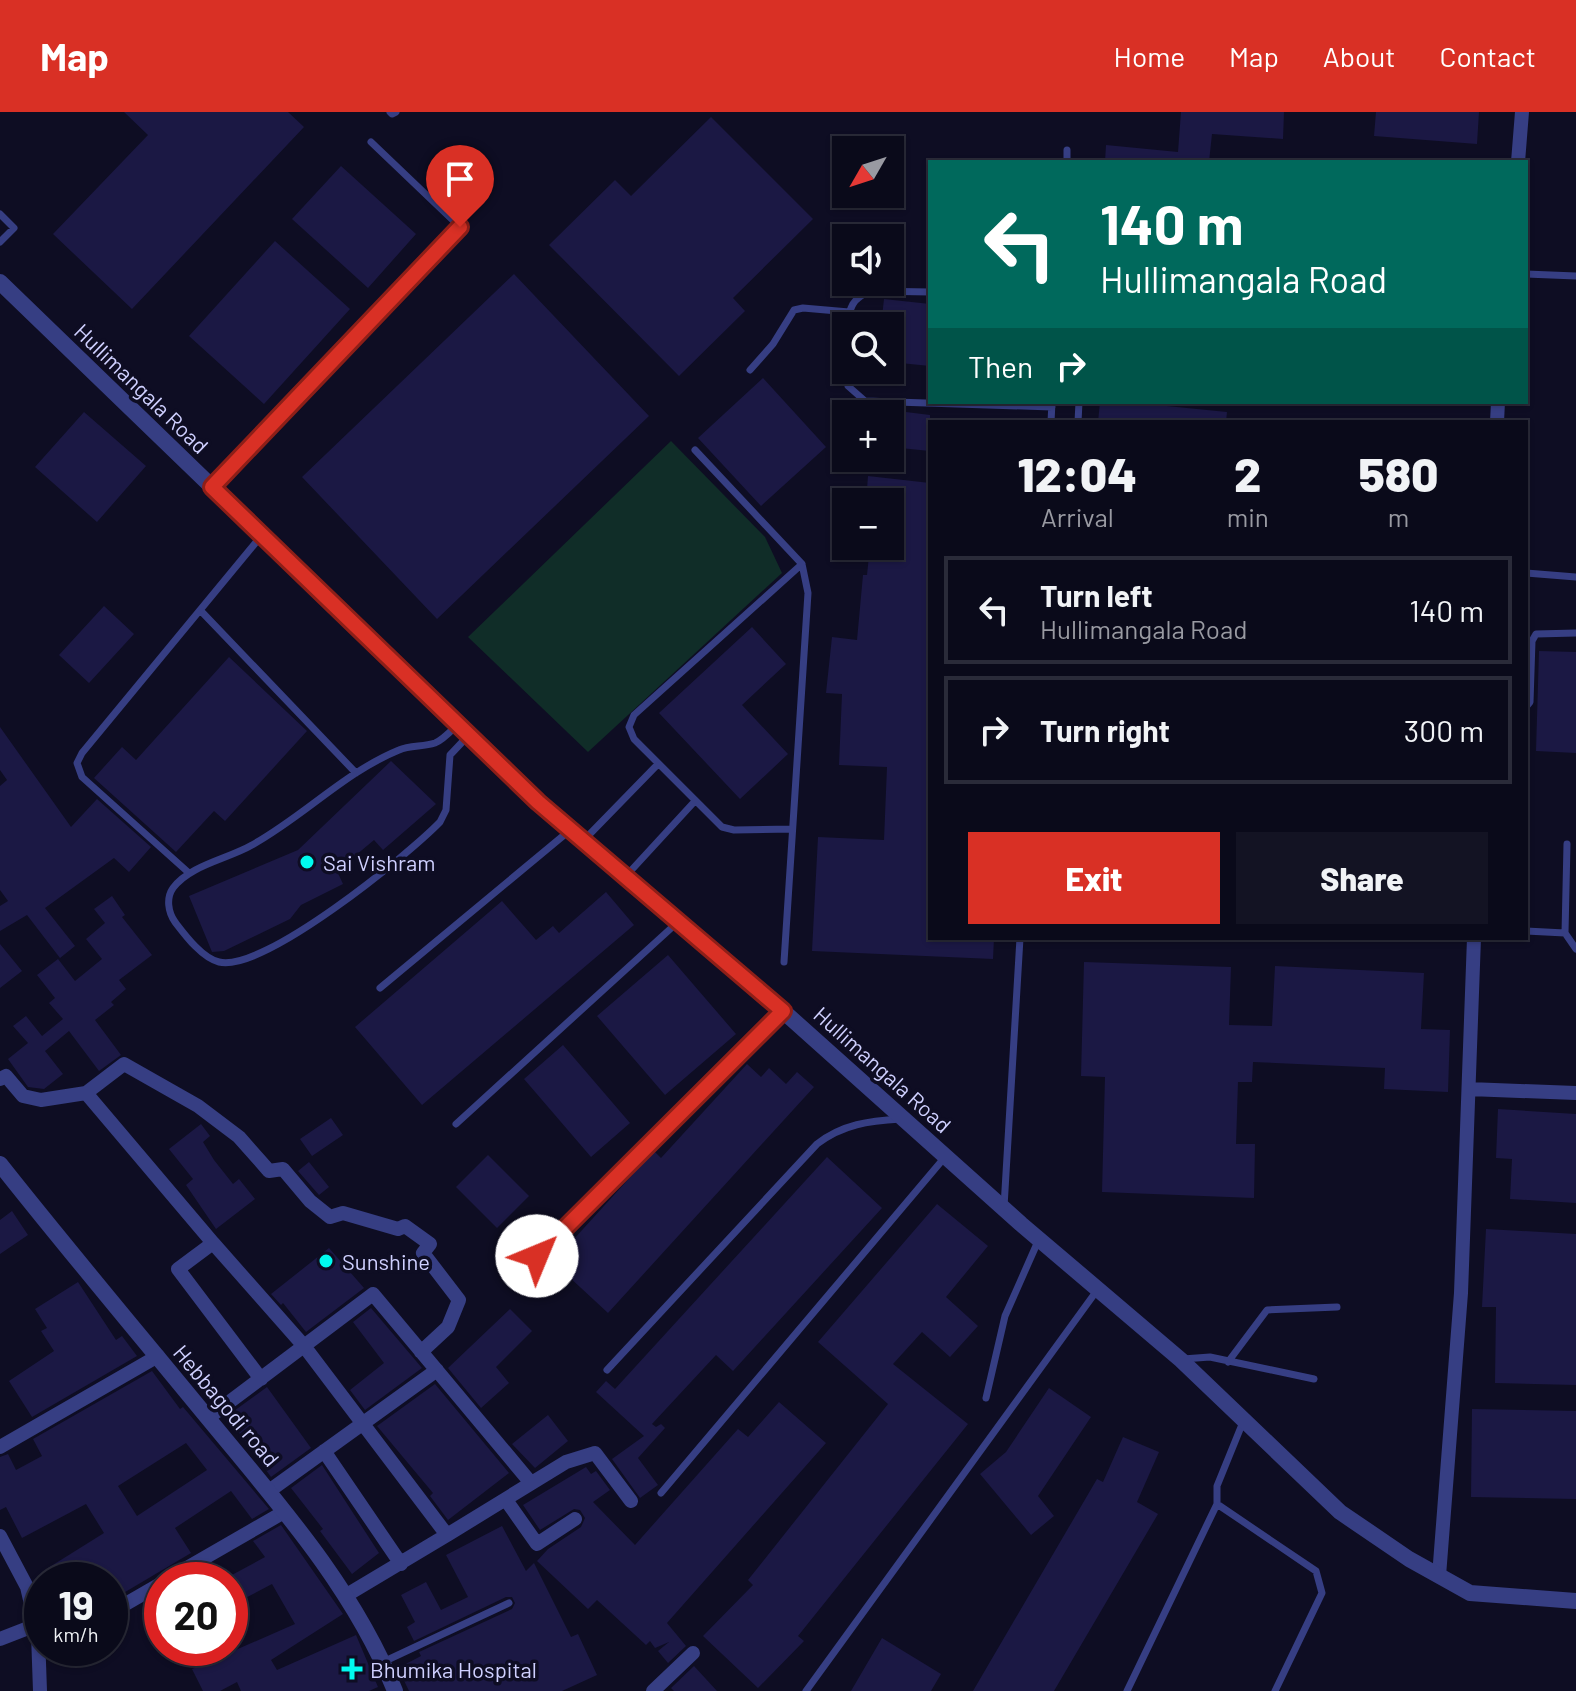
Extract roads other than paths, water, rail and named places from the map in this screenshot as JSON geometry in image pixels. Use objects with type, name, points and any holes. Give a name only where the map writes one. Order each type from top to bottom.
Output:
[{"type":"street","points":[[1518,160],[1522,112]]},
{"type":"street","name":"Hullimangala Road","points":[[0,282],[538,802],[783,1011],[1039,1239],[1181,1360],[1340,1512],[1409,1559],[1470,1593],[1576,1601]]},
{"type":"street","points":[[1439,1576],[1461,1293],[1474,940]]},
{"type":"street","points":[[0,1079],[6,1076],[23,1096],[41,1100],[86,1093],[124,1064],[208,1113],[239,1137],[269,1171],[283,1169],[310,1201],[330,1217],[343,1213],[398,1229],[405,1226],[430,1244],[423,1253],[459,1300],[448,1327],[421,1352]]},
{"type":"street","points":[[1469,1089],[1576,1093]]},
{"type":"street","points":[[86,1093],[304,1346],[364,1421],[447,1535]]},
{"type":"street","name":"Hebbagodi road","points":[[0,1164],[269,1491],[345,1596],[383,1662],[395,1691]]},
{"type":"street","points":[[213,1243],[178,1269],[261,1379]]},
{"type":"street","points":[[208,1418],[373,1294],[531,1483]]},
{"type":"street","points":[[0,1447],[158,1356]]},
{"type":"street","points":[[269,1491],[437,1370]]},
{"type":"street","points":[[324,1451],[401,1564]]},
{"type":"street","points":[[345,1596],[566,1462],[595,1453],[631,1501]]},
{"type":"street","points":[[506,1500],[537,1544],[575,1519]]},
{"type":"street","points":[[197,1562],[284,1512]]},
{"type":"street","points":[[0,1536],[24,1581]]},
{"type":"street","points":[[0,1639],[24,1630]]},
{"type":"street","points":[[653,1691],[693,1653]]},
{"type":"street","points":[[38,1666],[40,1691]]},
{"type":"lane","points":[[390,112],[396,112]]},
{"type":"lane","points":[[212,487],[460,227],[371,142]]},
{"type":"lane","points":[[1067,150],[1067,160]]},
{"type":"lane","points":[[0,214],[14,228],[0,242]]},
{"type":"lane","points":[[1528,274],[1576,276]]},
{"type":"lane","points":[[750,370],[773,344],[794,310],[849,312],[856,299],[871,291],[928,292]]},
{"type":"lane","points":[[848,384],[865,401],[928,402]]},
{"type":"lane","points":[[695,450],[802,564],[808,593],[784,962]]},
{"type":"lane","points":[[189,873],[82,777],[77,763],[82,753],[262,535]]},
{"type":"lane","points":[[792,829],[727,829],[716,824],[634,739],[629,727],[630,720],[802,564]]},
{"type":"lane","points":[[1528,573],[1576,577]]},
{"type":"lane","points":[[200,610],[356,773]]},
{"type":"lane","points":[[1528,704],[1532,641],[1536,634],[1576,633]]},
{"type":"lane","points":[[464,730],[450,755],[446,810],[440,822],[322,918],[262,951],[223,963],[205,955],[172,919],[169,896],[189,873],[252,846],[356,773],[400,749],[438,742],[464,730]]},
{"type":"lane","points":[[438,742],[450,755]]},
{"type":"lane","points":[[380,988],[577,835],[658,764]]},
{"type":"lane","points":[[626,876],[695,801]]},
{"type":"lane","points":[[1567,844],[1565,933],[1576,949]]},
{"type":"lane","points":[[456,1124],[679,921]]},
{"type":"lane","points":[[1528,931],[1565,933]]},
{"type":"lane","points":[[1004,1207],[1020,940]]},
{"type":"lane","points":[[537,1256],[783,1011]]},
{"type":"lane","points":[[607,1370],[817,1144],[859,1122],[906,1118]]},
{"type":"lane","points":[[661,1493],[947,1156]]},
{"type":"lane","points":[[986,1398],[1005,1316],[1039,1239]]},
{"type":"lane","points":[[806,1691],[1098,1289]]},
{"type":"lane","points":[[1228,1362],[1267,1310],[1337,1307]]},
{"type":"lane","points":[[1181,1360],[1210,1357],[1314,1379]]},
{"type":"lane","points":[[1127,1691],[1217,1504],[1217,1486],[1244,1420]]},
{"type":"lane","points":[[1217,1504],[1316,1571],[1322,1593],[1275,1691]]},
{"type":"lane","points":[[383,1662],[509,1603]]},
{"type":"place","name":"Sai Vishram","points":[[307,862]]},
{"type":"place","name":"Sunshine","points":[[326,1261]]},
{"type":"place","name":"Bhumika Hospital","points":[[352,1669]]}]
